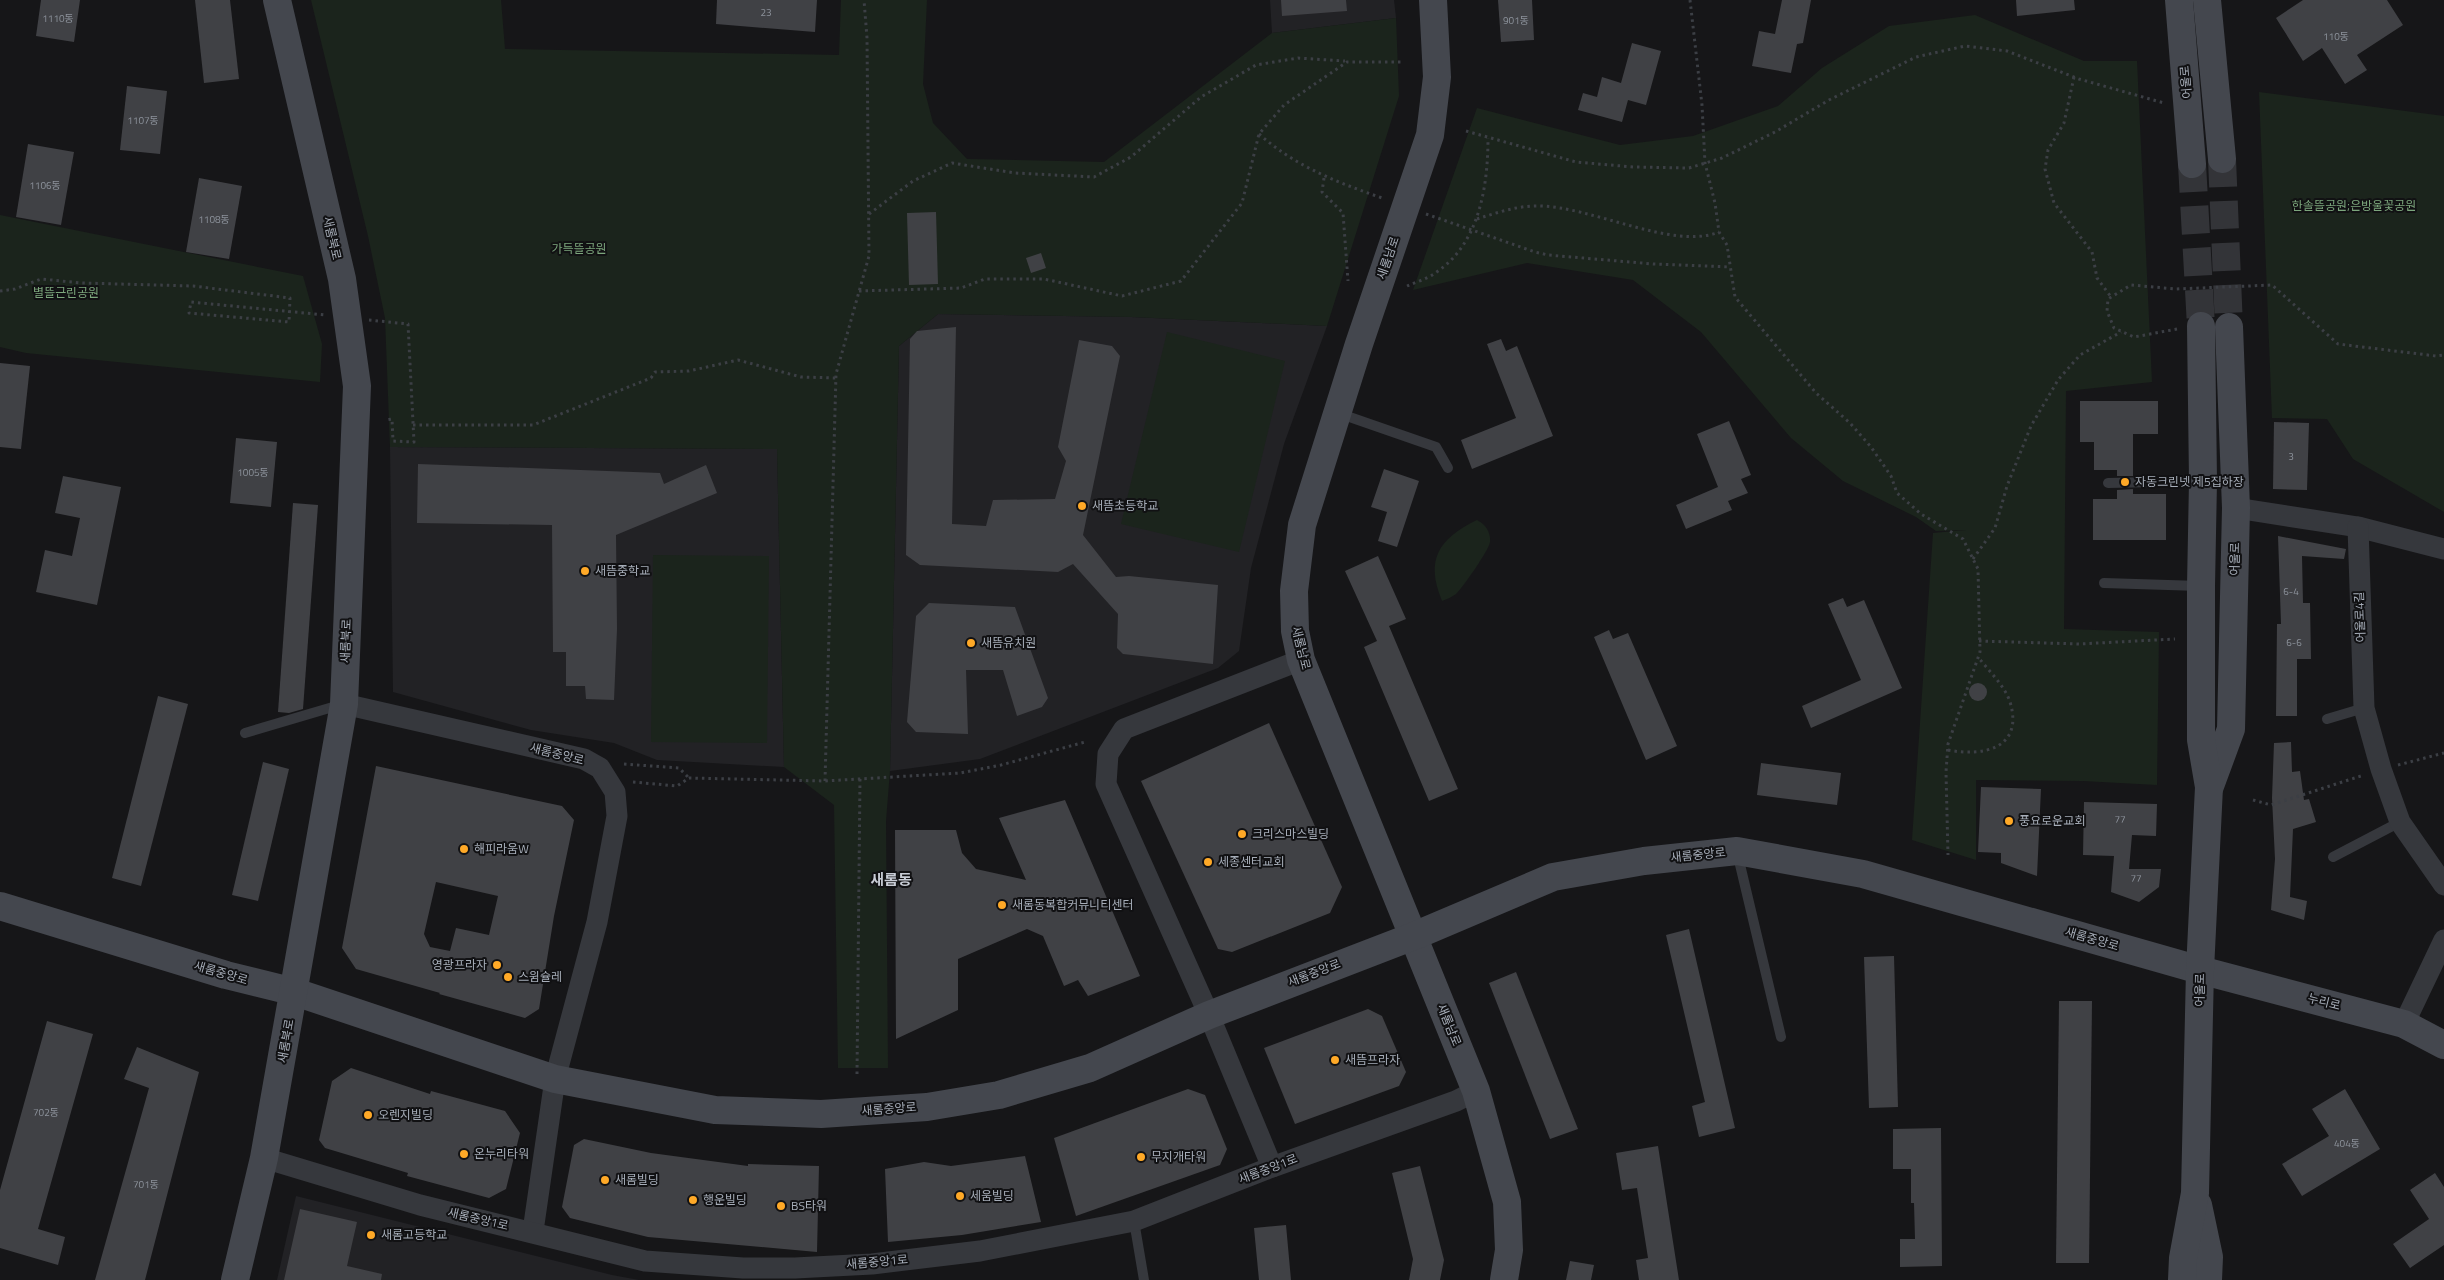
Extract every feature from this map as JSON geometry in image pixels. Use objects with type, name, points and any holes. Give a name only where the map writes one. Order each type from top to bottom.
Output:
[{"type":"street","name":"새롬북로","points":[[235,1280],[264,1158],[295,992],[344,704],[357,386],[342,279],[276,0]]},
{"type":"street","name":"새롬남로","points":[[1433,0],[1437,77],[1430,135],[1337,412],[1302,524],[1294,591],[1295,630],[1302,660],[1476,1091],[1508,1202],[1509,1250],[1504,1280]]},
{"type":"street","name":"어울로","points":[[2179,0],[2192,164]]},
{"type":"street","points":[[2207,0],[2222,158]]},
{"type":"street","name":"어울로","points":[[2182,1280],[2183,1258],[2195,1193],[2200,970],[2209,787],[2202,740],[2201,586],[2203,481],[2189,327]]},
{"type":"street","name":"어울로","points":[[2209,787],[2231,729],[2236,508],[2229,327]]},
{"type":"street","points":[[2236,508],[2358,526],[2444,549]]},
{"type":"street","name":"어울로4길","points":[[2358,526],[2364,708],[2381,769],[2400,822],[2444,885]]},
{"type":"street","points":[[1272,1167],[1209,1015],[1106,784],[1108,754],[1124,729],[1302,660]]},
{"type":"street","name":"새롬중앙로","points":[[344,704],[584,759],[600,768],[615,792],[617,816],[597,922],[555,1079]]},
{"type":"street","name":"새롬중앙로","points":[[0,906],[226,975],[295,992],[555,1079],[716,1110],[821,1114],[927,1107],[999,1095],[1090,1068],[1209,1015],[1414,936],[1553,877],[1644,861],[1737,851],[1862,874],[2200,970]]},
{"type":"street","points":[[2404,1024],[2444,940]]},
{"type":"street","name":"누리로","points":[[2200,970],[2404,1024],[2444,1045]]},
{"type":"street","points":[[533,1231],[555,1079]]},
{"type":"street","name":"새롬중앙1로","points":[[264,1158],[420,1205],[533,1231],[645,1261],[743,1268],[795,1268],[872,1264],[980,1252],[1134,1221],[1272,1167],[1456,1101],[1476,1091]]},
{"type":"street","name":"어울로","points":[[2195,1193],[2209,1257],[2208,1280]]},
{"type":"lane","points":[[1337,412],[1436,448],[1448,468]]},
{"type":"lane","points":[[2108,483],[2203,481]]},
{"type":"lane","points":[[2104,583],[2201,586]]},
{"type":"lane","points":[[245,733],[344,704]]},
{"type":"lane","points":[[2327,719],[2364,708]]},
{"type":"lane","points":[[2333,857],[2400,822]]},
{"type":"lane","points":[[1737,851],[1781,1036]]},
{"type":"lane","points":[[1134,1221],[1144,1280]]},
{"type":"path","points":[[825,781],[836,378],[869,256],[867,38],[864,0]]},
{"type":"path","points":[[1690,0],[1702,105],[1705,163],[1715,203],[1719,232],[1727,245],[1735,297],[1816,393],[1850,423],[1871,447],[1891,476],[1897,493],[1921,514],[1963,539],[1978,569],[1978,657],[1948,750],[1946,809],[1948,855]]},
{"type":"path","points":[[1466,131],[1576,162],[1633,167],[1689,168],[1722,158],[1775,132],[1829,100],[1916,57],[1965,46],[2007,51],[2074,77],[2167,104]]},
{"type":"path","points":[[868,214],[913,181],[952,164],[1015,172],[1094,177],[1131,157],[1201,96],[1256,65],[1298,58],[1347,62],[1402,62]]},
{"type":"path","points":[[859,291],[961,288],[985,279],[1044,279],[1122,296],[1181,281],[1242,203],[1259,134],[1284,105],[1347,62]]},
{"type":"path","points":[[2074,77],[2064,123],[2048,150],[2045,168],[2054,203],[2092,252],[2097,278],[2111,296]]},
{"type":"path","points":[[1259,134],[1273,147],[1324,178],[1388,200]]},
{"type":"path","points":[[1407,286],[1435,274],[1457,255],[1477,219],[1484,194],[1488,138]]},
{"type":"path","points":[[1324,178],[1322,192],[1343,213],[1348,281]]},
{"type":"path","points":[[1477,219],[1509,209],[1536,206],[1590,213],[1672,235],[1694,237],[1719,232]]},
{"type":"path","points":[[1425,213],[1535,252],[1653,264],[1730,267]]},
{"type":"path","points":[[0,291],[15,289],[41,279],[82,283],[193,286],[290,298],[289,322],[189,313],[191,302],[329,316]]},
{"type":"path","points":[[2189,327],[2134,337],[2114,328],[2107,311],[2108,299],[2131,284],[2176,289],[2272,285],[2338,344],[2436,356],[2444,355]]},
{"type":"path","points":[[359,319],[408,324],[414,442],[393,441],[392,419],[386,420]]},
{"type":"path","points":[[1973,559],[1995,528],[2007,486],[2031,426],[2058,380],[2080,355],[2121,332]]},
{"type":"path","points":[[412,425],[533,425],[651,378],[655,372],[688,371],[738,360],[801,377],[836,378]]},
{"type":"path","points":[[1979,641],[2080,644],[2175,639]]},
{"type":"path","points":[[1948,750],[1967,754],[1984,752],[2000,746],[2008,737],[2012,721],[2010,701],[1978,657]]},
{"type":"path","points":[[632,782],[677,786],[689,778],[825,781],[960,773],[1001,765],[1085,742]]},
{"type":"path","points":[[2398,765],[2444,753]]},
{"type":"path","points":[[624,764],[679,768],[689,778]]},
{"type":"path","points":[[2253,800],[2271,805],[2366,774]]},
{"type":"path","points":[[857,1074],[860,778]]},
{"type":"shaded area","points":[[1270,0],[1394,0],[1396,18],[1272,33]]},
{"type":"shaded area","name":"새뜸초등학교","points":[[938,314],[1132,317],[1327,326],[1284,444],[1251,568],[1239,651],[1218,668],[980,759],[890,771],[899,346]]},
{"type":"shaded area","name":"새뜸중학교","points":[[390,447],[777,449],[784,767],[657,760],[614,743],[531,730],[393,692]]},
{"type":"shaded area","name":"새롬고등학교","points":[[296,1196],[612,1275],[639,1280],[277,1280]]},
{"type":"green space","name":"가득뜰공원","points":[[311,0],[501,0],[505,49],[839,55],[841,0],[927,0],[923,84],[933,123],[967,159],[1104,162],[1272,33],[1396,18],[1399,96],[1327,326],[1132,317],[938,314],[899,346],[890,771],[886,821],[888,1068],[838,1068],[834,805],[784,767],[777,449],[390,447],[385,318],[368,236]]},
{"type":"green space","points":[[1975,15],[2084,61],[2137,61],[2152,382],[2066,391],[2064,629],[2159,632],[2157,785],[2083,781],[1976,780],[1976,860],[1912,840],[1933,533],[1966,530],[1936,531],[1916,517],[1843,481],[1791,438],[1701,332],[1633,280],[1527,263],[1413,290],[1477,108],[1620,145],[1693,136],[1778,106],[1822,68],[1889,26]]},
{"type":"green space","name":"한솔뜰공원;은방울꽃공원","points":[[2259,92],[2444,116],[2444,512],[2353,459],[2327,419],[2272,418]]},
{"type":"green space","name":"별뜰근린공원","points":[[0,215],[303,276],[322,344],[320,382],[26,353],[0,347]]},
{"type":"green space","points":[[1167,332],[1285,361],[1239,552],[1121,524]]},
{"type":"green space","points":[[1477,520],[1485,526],[1488,532],[1490,538],[1489,546],[1459,590],[1442,601],[1435,574],[1435,562],[1439,552],[1444,543],[1453,535]]},
{"type":"green space","points":[[653,555],[769,556],[767,743],[651,742]]},
{"type":"building","points":[[41,0],[80,0],[74,42],[36,36]]},
{"type":"building","points":[[195,0],[230,0],[239,79],[204,83]]},
{"type":"building","points":[[717,0],[817,0],[815,32],[716,24]]},
{"type":"building","points":[[1281,0],[1346,0],[1347,11],[1282,16]]},
{"type":"building","points":[[1498,0],[1532,0],[1534,40],[1501,42]]},
{"type":"building","points":[[1782,0],[1811,0],[1803,43],[1797,44],[1791,73],[1752,66],[1759,31],[1775,34]]},
{"type":"building","points":[[2016,0],[2074,0],[2075,10],[2017,16]]},
{"type":"building","points":[[2303,0],[2387,0],[2403,25],[2357,55],[2367,70],[2345,84],[2322,48],[2303,61],[2276,18]]},
{"type":"building","points":[[1632,43],[1661,51],[1646,105],[1628,100],[1622,122],[1578,110],[1583,93],[1597,97],[1602,77],[1621,83]]},
{"type":"building","points":[[127,86],[167,91],[160,154],[120,150]]},
{"type":"building","points":[[28,144],[74,152],[61,225],[16,217]]},
{"type":"building","points":[[199,178],[242,186],[229,259],[186,252]]},
{"type":"building","points":[[936,212],[938,284],[909,285],[907,213]]},
{"type":"building","points":[[1041,253],[1046,268],[1031,273],[1026,258]]},
{"type":"building","points":[[956,327],[952,524],[986,526],[993,500],[1055,499],[1066,461],[1058,447],[1079,340],[1112,346],[1120,356],[1083,535],[1116,577],[1129,576],[1218,585],[1213,664],[1123,654],[1117,648],[1118,614],[1073,564],[1058,572],[920,565],[906,555],[910,339],[917,331]]},
{"type":"building","points":[[1501,339],[1506,351],[1517,346],[1553,436],[1472,469],[1461,440],[1516,418],[1487,344]]},
{"type":"building","points":[[0,363],[30,366],[21,449],[0,447]]},
{"type":"building","points":[[2080,401],[2158,401],[2158,434],[2133,434],[2133,476],[2117,476],[2117,470],[2094,470],[2094,442],[2080,442]]},
{"type":"building","points":[[1729,421],[1751,475],[1741,479],[1748,493],[1728,501],[1732,510],[1686,529],[1676,505],[1718,487],[1697,434]]},
{"type":"building","points":[[2274,422],[2309,423],[2307,490],[2273,489]]},
{"type":"building","points":[[236,438],[277,442],[271,507],[230,503]]},
{"type":"building","points":[[418,464],[660,473],[664,484],[706,465],[717,493],[616,535],[617,629],[614,700],[586,699],[585,686],[566,686],[566,652],[553,652],[552,525],[417,523]]},
{"type":"building","points":[[1384,469],[1419,481],[1397,547],[1378,541],[1387,512],[1371,507]]},
{"type":"building","points":[[63,476],[121,487],[97,605],[36,592],[45,550],[72,556],[80,518],[55,513]]},
{"type":"building","points":[[2133,489],[2133,494],[2166,494],[2166,540],[2093,540],[2093,499],[2117,499],[2117,490]]},
{"type":"building","points":[[293,503],[318,505],[303,709],[289,713],[278,712]]},
{"type":"building","points":[[2278,536],[2346,549],[2344,559],[2302,556],[2303,603],[2310,603],[2311,659],[2297,659],[2297,716],[2276,716],[2277,624],[2281,624]]},
{"type":"building","points":[[1378,556],[1406,619],[1389,626],[1458,789],[1429,801],[1364,647],[1377,641],[1345,571]]},
{"type":"building","points":[[1843,598],[1847,607],[1864,600],[1902,688],[1811,728],[1802,706],[1861,680],[1828,604]]},
{"type":"building","name":"새뜸유치원","points":[[929,603],[1015,607],[1048,698],[1042,707],[1017,716],[1003,670],[966,670],[968,734],[916,732],[907,722],[916,616]]},
{"type":"building","points":[[1609,630],[1613,639],[1628,633],[1677,746],[1646,760],[1594,637]]},
{"type":"building","points":[[1978,683],[1985,685],[1987,692],[1985,699],[1978,701],[1971,699],[1969,692],[1971,685]]},
{"type":"building","points":[[158,696],[188,704],[141,886],[112,878]]},
{"type":"building","name":"크리스마스빌딩","points":[[1269,723],[1342,887],[1330,913],[1232,952],[1218,949],[1141,781]]},
{"type":"building","points":[[2291,742],[2292,772],[2300,771],[2304,800],[2309,799],[2316,822],[2293,829],[2290,897],[2307,901],[2304,920],[2271,910],[2275,859],[2272,798],[2274,743]]},
{"type":"building","points":[[263,762],[289,769],[258,901],[232,895]]},
{"type":"building","points":[[1761,763],[1841,773],[1837,805],[1757,795]]},
{"type":"building","name":"해피라움W","points":[[376,766],[562,806],[574,820],[554,916],[539,1009],[525,1018],[356,969],[342,948]],"holes":[[[436,882],[498,896],[489,935],[456,928],[450,951],[430,947],[424,934]]]},
{"type":"building","name":"풍요로운교회","points":[[1981,787],[2041,789],[2037,876],[2001,863],[2001,853],[1978,852]]},
{"type":"building","name":"새롬동복합커뮤니티센터","points":[[1065,800],[1140,976],[1088,996],[1078,980],[1064,986],[1043,936],[1027,929],[958,959],[958,1010],[896,1039],[895,830],[956,830],[962,853],[976,869],[1026,880],[999,818]]},
{"type":"building","points":[[2084,802],[2157,804],[2156,836],[2132,835],[2129,869],[2161,869],[2159,887],[2139,902],[2111,892],[2114,856],[2083,855]]},
{"type":"building","points":[[1689,929],[1735,1128],[1699,1137],[1692,1106],[1705,1102],[1666,935]]},
{"type":"building","points":[[1894,956],[1898,1107],[1869,1108],[1864,957]]},
{"type":"building","points":[[1516,972],[1578,1129],[1550,1139],[1489,983]]},
{"type":"building","points":[[2059,1001],[2092,1001],[2089,1263],[2056,1263]]},
{"type":"building","name":"새뜸프라자","points":[[1368,1009],[1382,1016],[1406,1072],[1399,1086],[1295,1124],[1264,1048]]},
{"type":"building","points":[[47,1021],[93,1034],[38,1229],[65,1237],[58,1265],[0,1248],[0,1190]]},
{"type":"building","points":[[137,1047],[199,1072],[145,1280],[95,1280],[149,1088],[124,1079]]},
{"type":"building","points":[[351,1068],[430,1094],[431,1091],[505,1111],[520,1133],[506,1189],[489,1198],[407,1176],[408,1173],[325,1148],[319,1140],[332,1081]]},
{"type":"building","name":"무지개타워","points":[[1188,1089],[1205,1095],[1227,1149],[1220,1165],[1076,1216],[1054,1138]]},
{"type":"building","points":[[2345,1089],[2380,1149],[2302,1196],[2282,1164],[2329,1136],[2312,1109]]},
{"type":"building","points":[[1941,1128],[1942,1266],[1900,1267],[1900,1239],[1915,1239],[1914,1203],[1911,1203],[1911,1169],[1893,1169],[1893,1129]]},
{"type":"building","points":[[584,1139],[651,1153],[748,1166],[748,1164],[819,1166],[817,1252],[648,1237],[570,1218],[562,1207],[574,1145]]},
{"type":"building","points":[[1658,1146],[1679,1280],[1639,1280],[1636,1260],[1648,1258],[1637,1188],[1622,1190],[1616,1153]]},
{"type":"building","name":"세움빌딩","points":[[1025,1156],[1041,1222],[962,1235],[888,1242],[885,1169],[924,1162],[951,1166]]},
{"type":"building","points":[[1420,1166],[1444,1260],[1440,1280],[1409,1280],[1413,1259],[1392,1173]]},
{"type":"building","points":[[2435,1173],[2444,1187],[2444,1245],[2410,1268],[2393,1244],[2429,1219],[2410,1190]]},
{"type":"building","points":[[300,1209],[357,1222],[347,1266],[382,1274],[381,1280],[284,1280]]},
{"type":"building","points":[[1286,1225],[1291,1280],[1259,1280],[1254,1228]]},
{"type":"building","points":[[1570,1261],[1594,1265],[1591,1280],[1566,1280]]},
{"type":"tunnel","points":[[2222,159],[2229,327]]},
{"type":"tunnel","points":[[2192,164],[2201,326]]},
{"type":"place","name":"자동크린넷 제5집하장","points":[[2125,482]]},
{"type":"place","name":"새뜸초등학교","points":[[1082,506]]},
{"type":"place","name":"새뜸중학교","points":[[585,571]]},
{"type":"place","name":"새뜸유치원","points":[[971,643]]},
{"type":"place","name":"풍요로운교회","points":[[2009,821]]},
{"type":"place","name":"크리스마스빌딩","points":[[1242,834]]},
{"type":"place","name":"해피라움W","points":[[464,849]]},
{"type":"place","name":"세종센터교회","points":[[1208,862]]},
{"type":"place","name":"새롬동복합커뮤니티센터","points":[[1002,905]]},
{"type":"place","name":"영광프라자","points":[[497,965]]},
{"type":"place","name":"스윔슐레","points":[[508,977]]},
{"type":"place","name":"새뜸프라자","points":[[1335,1060]]},
{"type":"place","name":"오렌지빌딩","points":[[368,1115]]},
{"type":"place","name":"온누리타워","points":[[464,1154]]},
{"type":"place","name":"무지개타워","points":[[1141,1157]]},
{"type":"place","name":"새롬빌딩","points":[[605,1180]]},
{"type":"place","name":"세움빌딩","points":[[960,1196]]},
{"type":"place","name":"행운빌딩","points":[[693,1200]]},
{"type":"place","name":"BS타워","points":[[781,1206]]},
{"type":"place","name":"새롬고등학교","points":[[371,1235]]},
{"type":"district","name":"새롬동","points":[[891,880]]}]
